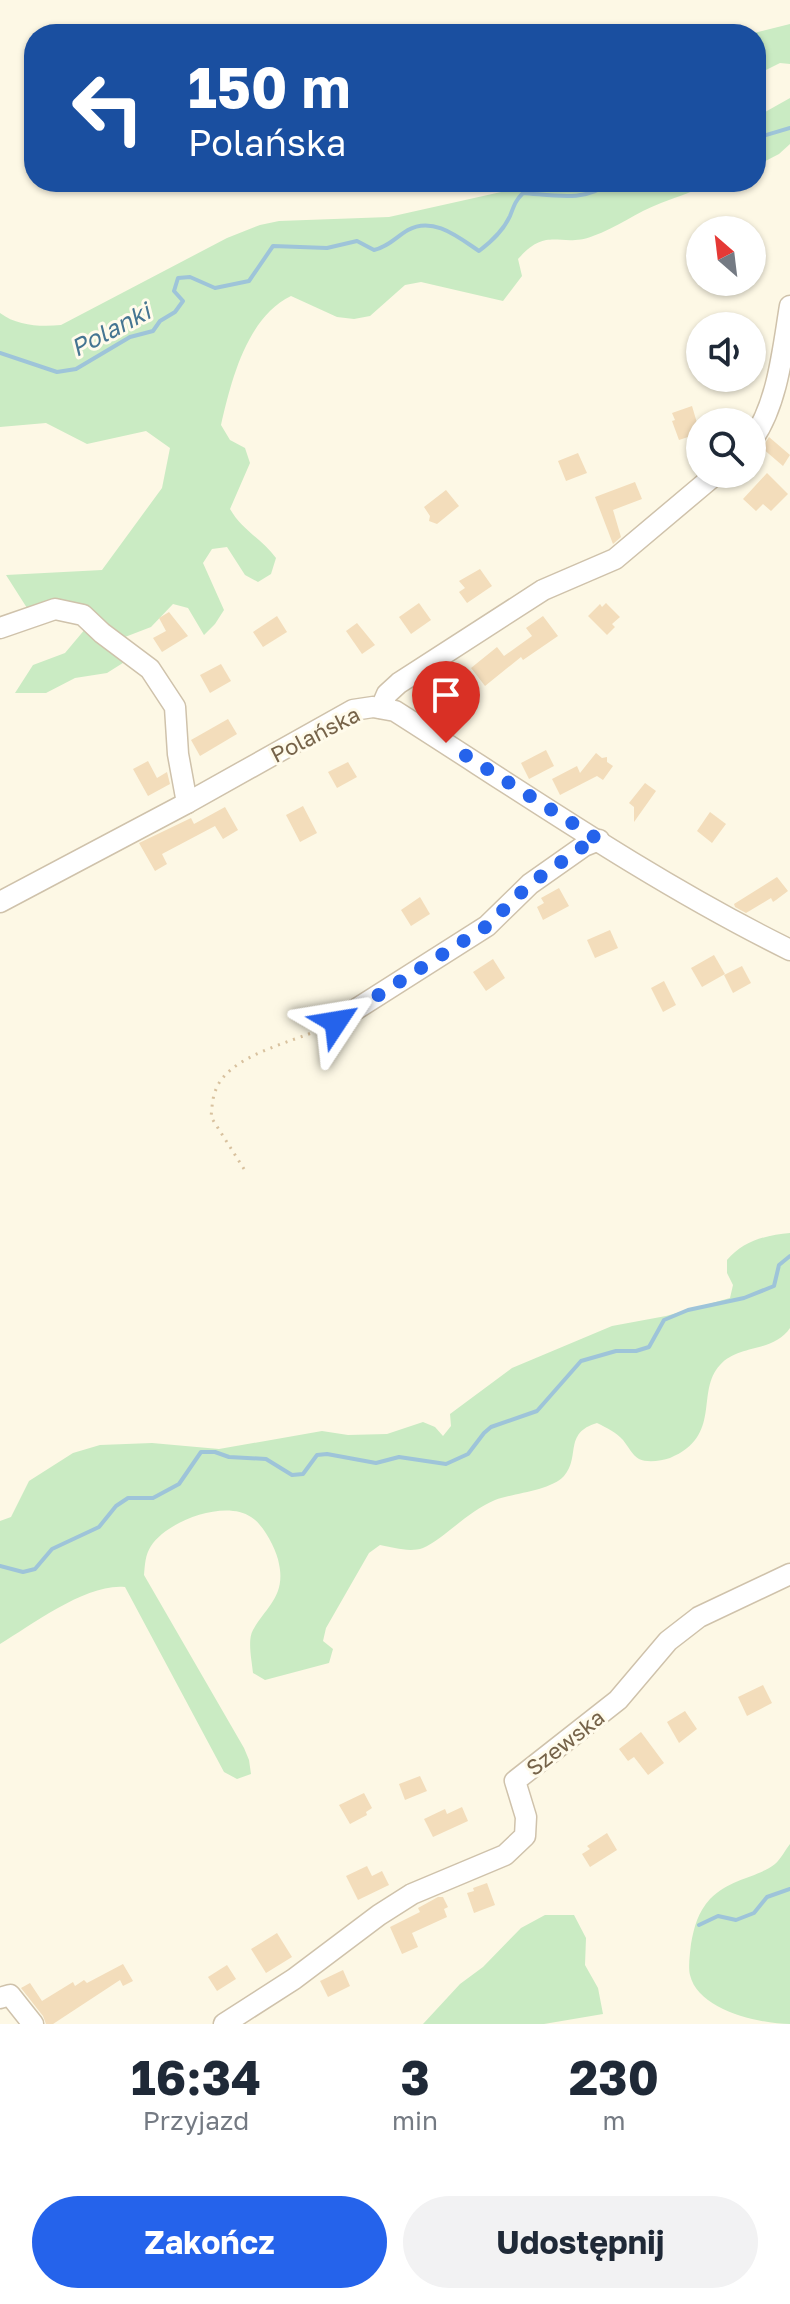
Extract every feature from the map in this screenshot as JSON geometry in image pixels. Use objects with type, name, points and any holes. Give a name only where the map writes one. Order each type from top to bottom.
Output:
[{"type":"street","points":[[766,412],[790,306]]},
{"type":"street","points":[[381,708],[387,694],[399,683],[480,629],[543,590],[615,559],[699,488]]},
{"type":"street","points":[[0,628],[55,609],[83,615],[150,669],[175,707],[178,754],[187,803]]},
{"type":"street","name":"Polańska","points":[[0,902],[353,710],[373,707],[395,711],[599,840],[745,928],[790,950]]},
{"type":"street","points":[[336,1022],[487,926],[530,884],[584,846],[599,840]]},
{"type":"street","name":"Szewska","points":[[224,2024],[294,1979],[412,1894],[505,1855],[525,1836],[526,1817],[515,1781],[618,1700],[668,1641],[699,1617],[790,1574]]},
{"type":"street","points":[[0,1998],[10,1995],[33,2024]]},
{"type":"path","points":[[244,1169],[211,1117],[215,1089],[231,1068],[263,1050],[293,1042],[336,1022]]},
{"type":"green space","points":[[790,24],[790,64],[780,63],[766,70],[766,30]]},
{"type":"green space","points":[[790,98],[790,144],[766,161],[766,111]]},
{"type":"green space","points":[[501,192],[691,192],[593,236],[538,243],[518,259],[522,276],[503,301],[421,282],[405,285],[370,316],[354,319],[337,317],[291,296],[276,306],[252,334],[243,352],[221,425],[230,440],[245,448],[250,463],[230,509],[276,558],[271,574],[258,582],[245,575],[227,547],[212,549],[203,563],[224,610],[204,635],[188,608],[173,604],[151,627],[125,637],[126,661],[107,673],[75,678],[46,693],[15,693],[33,665],[65,653],[86,628],[36,605],[27,608],[6,575],[102,570],[162,488],[170,448],[146,431],[87,444],[46,423],[0,427],[0,313],[29,325],[61,325],[227,238],[260,225],[279,221],[389,217]]},
{"type":"green space","points":[[790,1233],[790,1328],[775,1341],[737,1354],[720,1365],[709,1388],[703,1426],[686,1449],[666,1459],[642,1460],[611,1430],[597,1423],[580,1433],[569,1469],[558,1481],[495,1500],[423,1548],[407,1550],[380,1545],[369,1553],[326,1628],[323,1641],[333,1649],[329,1663],[265,1680],[253,1673],[251,1634],[277,1593],[280,1575],[278,1558],[265,1531],[251,1517],[227,1510],[197,1515],[159,1537],[148,1553],[144,1575],[244,1748],[251,1774],[237,1779],[224,1772],[125,1587],[110,1587],[77,1598],[0,1644],[0,1521],[11,1517],[29,1481],[73,1453],[100,1445],[152,1443],[219,1449],[322,1431],[348,1435],[387,1434],[423,1422],[435,1427],[443,1436],[451,1426],[450,1414],[512,1368],[612,1326],[666,1316],[730,1298],[733,1285],[727,1273],[727,1260],[733,1253],[756,1240]]},
{"type":"green space","points":[[790,1844],[790,2024],[747,2018],[717,2006],[695,1987],[689,1968],[694,1932],[700,1914],[710,1899],[726,1887],[775,1864]]},
{"type":"green space","points":[[545,1915],[574,1915],[586,1938],[585,1965],[598,1988],[603,2014],[544,2024],[423,2024],[460,1984],[483,1967],[521,1928]]},
{"type":"building","points":[[686,408],[686,438],[679,440],[672,413]]},
{"type":"building","points":[[769,437],[790,455],[783,466],[766,451]]},
{"type":"building","points":[[578,453],[587,473],[566,481],[558,461]]},
{"type":"building","points":[[766,474],[788,494],[771,511],[763,504],[756,511],[743,499],[753,488],[766,488]]},
{"type":"building","points":[[635,482],[642,499],[613,510],[621,537],[613,544],[595,497]]},
{"type":"building","points":[[446,490],[459,506],[437,524],[429,521],[430,516],[424,507]]},
{"type":"building","points":[[480,569],[492,586],[467,603],[459,592],[465,588],[459,581]]},
{"type":"building","points":[[419,603],[431,620],[411,634],[399,617]]},
{"type":"building","points":[[606,603],[620,617],[607,635],[588,616],[600,604],[602,607]]},
{"type":"building","points":[[169,612],[188,636],[162,652],[153,638],[166,631],[159,618]]},
{"type":"building","points":[[277,616],[287,632],[263,647],[253,632]]},
{"type":"building","points":[[543,616],[558,636],[523,660],[521,657],[485,686],[471,668],[497,647],[504,656],[532,636],[526,628]]},
{"type":"building","points":[[357,623],[375,645],[362,654],[346,631]]},
{"type":"building","points":[[221,664],[231,681],[210,693],[200,675]]},
{"type":"building","points":[[228,719],[237,734],[200,756],[191,740]]},
{"type":"building","points":[[546,750],[554,766],[529,779],[521,763]]},
{"type":"building","points":[[596,753],[602,758],[607,757],[607,762],[613,766],[603,780],[597,776],[560,795],[552,779],[577,766],[580,773]]},
{"type":"building","points":[[148,761],[157,778],[167,772],[170,784],[148,796],[133,769]]},
{"type":"building","points":[[348,762],[357,777],[337,788],[328,772]]},
{"type":"building","points":[[645,783],[656,791],[634,822],[634,807],[629,803]]},
{"type":"building","points":[[303,806],[317,833],[300,842],[286,815]]},
{"type":"building","points":[[225,807],[238,830],[223,839],[215,826],[162,854],[167,864],[155,871],[139,843],[191,818],[194,824]]},
{"type":"building","points":[[710,812],[726,824],[712,843],[697,831]]},
{"type":"building","points":[[777,877],[788,891],[776,900],[773,902],[771,898],[746,913],[735,907],[734,904]]},
{"type":"building","points":[[559,888],[569,906],[543,920],[537,907],[544,903],[541,898]]},
{"type":"building","points":[[420,897],[430,914],[411,926],[401,910]]},
{"type":"building","points":[[610,930],[618,948],[595,958],[587,940]]},
{"type":"building","points":[[714,955],[725,974],[702,987],[691,968]]},
{"type":"building","points":[[493,959],[505,978],[486,991],[473,972]]},
{"type":"building","points":[[742,966],[751,983],[733,993],[724,975]]},
{"type":"building","points":[[664,981],[676,1005],[663,1012],[651,988]]},
{"type":"building","points":[[763,1685],[772,1703],[747,1716],[738,1697]]},
{"type":"building","points":[[685,1711],[697,1729],[679,1743],[667,1722]]},
{"type":"building","points":[[641,1732],[664,1763],[648,1775],[634,1757],[628,1761],[619,1749]]},
{"type":"building","points":[[420,1776],[427,1791],[405,1800],[399,1784]]},
{"type":"building","points":[[364,1793],[372,1808],[366,1812],[367,1815],[350,1824],[339,1805]]},
{"type":"building","points":[[462,1807],[468,1821],[433,1837],[424,1819],[445,1809],[447,1814]]},
{"type":"building","points":[[607,1833],[617,1850],[590,1867],[582,1854],[590,1849],[587,1846]]},
{"type":"building","points":[[367,1866],[372,1876],[382,1871],[389,1885],[358,1900],[346,1876]]},
{"type":"building","points":[[487,1883],[495,1905],[474,1913],[467,1893]]},
{"type":"building","points":[[443,1897],[448,1907],[444,1909],[447,1917],[412,1933],[418,1947],[402,1954],[390,1927],[420,1912],[418,1908]]},
{"type":"building","points":[[277,1933],[292,1957],[266,1973],[251,1949]]},
{"type":"building","points":[[123,1964],[133,1981],[123,1986],[120,1980],[53,2024],[46,2024],[21,1988],[30,1983],[42,2001],[73,1982],[75,1986],[84,1980],[87,1983]]},
{"type":"building","points":[[227,1965],[236,1979],[217,1991],[208,1977]]},
{"type":"building","points":[[343,1970],[350,1986],[328,1997],[320,1981]]},
{"type":"waterway","name":"Polanki","points":[[766,135],[790,128]]},
{"type":"waterway","name":"Polanki","points":[[0,353],[57,372],[76,369],[130,337],[153,331],[160,321],[175,312],[183,301],[174,291],[178,278],[190,277],[215,288],[249,281],[273,246],[327,248],[357,241],[374,250],[408,230],[427,225],[445,230],[479,251],[501,231],[523,193],[557,196],[593,192]]},
{"type":"waterway","points":[[0,1566],[23,1572],[35,1569],[52,1549],[99,1527],[116,1506],[128,1498],[153,1498],[179,1484],[201,1452],[266,1459],[292,1475],[303,1474],[317,1455],[327,1454],[376,1463],[399,1457],[446,1464],[468,1454],[491,1427],[537,1411],[581,1361],[616,1351],[636,1351],[649,1347],[664,1320],[688,1310],[744,1298],[774,1286],[779,1265],[790,1256]]},
{"type":"waterway","points":[[699,1925],[718,1916],[736,1920],[754,1913],[767,1897],[790,1889]]},
{"type":"route","points":[[336,1022],[487,926],[530,884],[584,846],[599,840],[446,743]]}]
